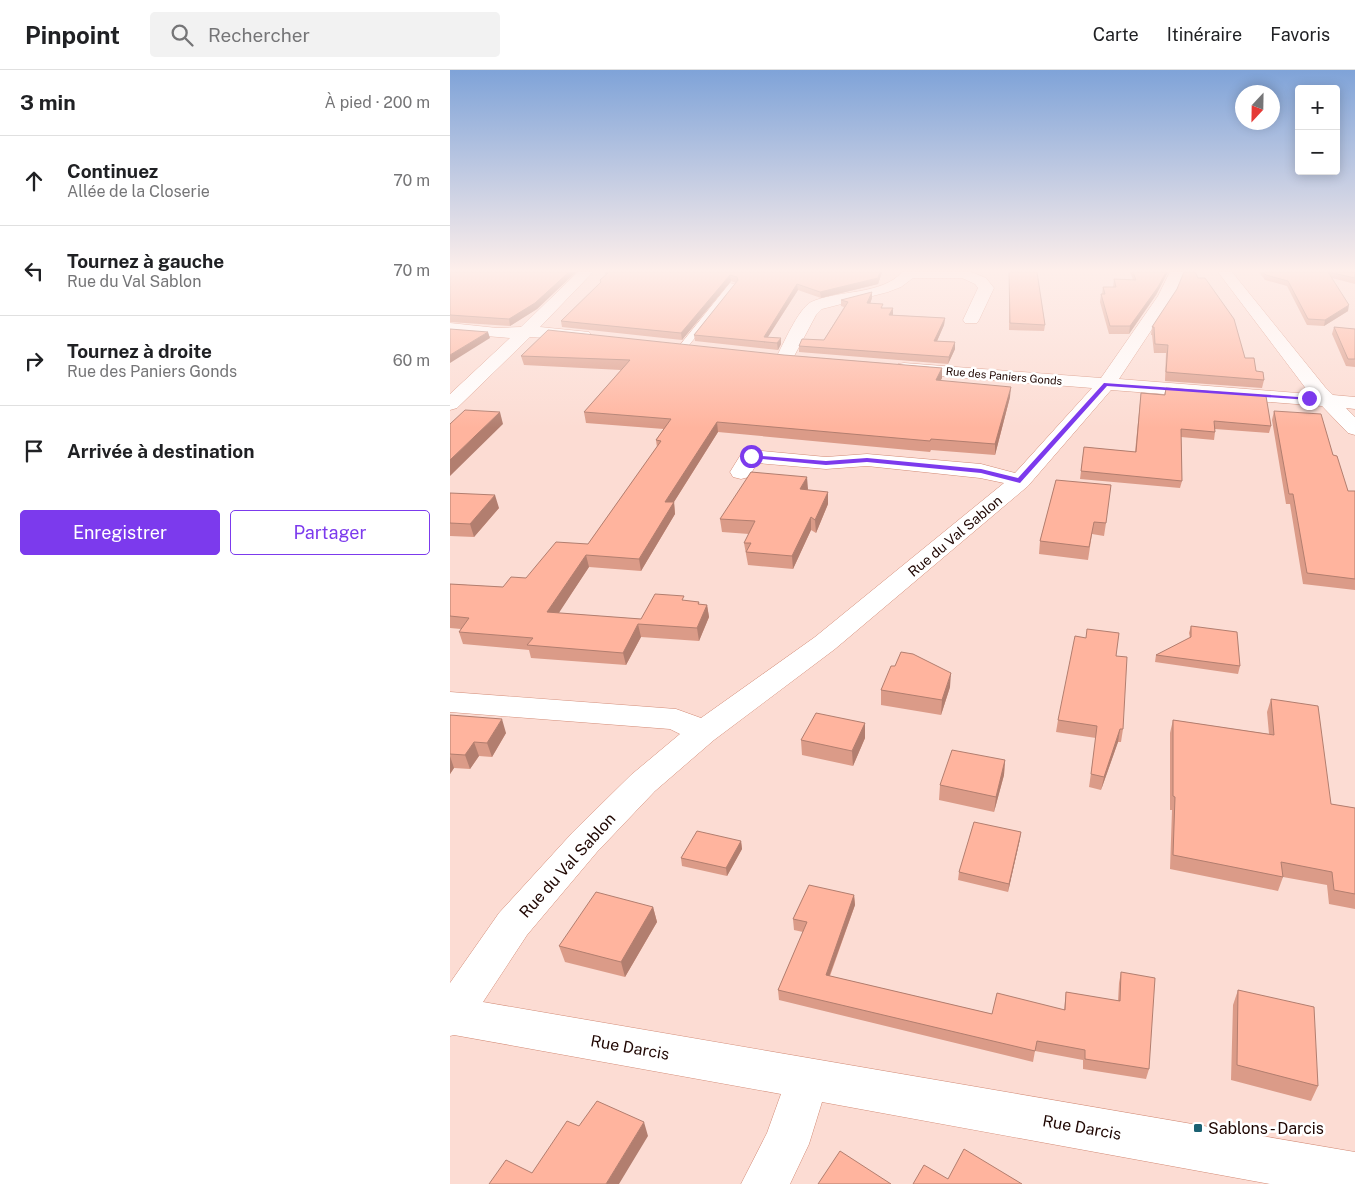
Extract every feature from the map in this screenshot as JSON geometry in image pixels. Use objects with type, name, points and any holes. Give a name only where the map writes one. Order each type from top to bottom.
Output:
[{"type":"street","points":[[450,404],[534,324]]},
{"type":"street","points":[[785,358],[803,324]]},
{"type":"street","name":"Rue du Val Sablon","points":[[450,1016],[513,924],[585,842],[643,783],[703,732],[825,644],[1020,481],[1106,384],[1147,324]]},
{"type":"street","points":[[1266,324],[1326,399],[1355,428]]},
{"type":"street","points":[[450,328],[497,333],[547,332],[596,337]]},
{"type":"street","points":[[664,345],[702,349]]},
{"type":"street","points":[[767,356],[805,360]]},
{"type":"street","name":"Rue des Paniers Gonds","points":[[884,366],[1355,402]]},
{"type":"street","points":[[741,472],[751,456],[826,463],[867,460],[981,471],[1020,481]]},
{"type":"street","points":[[450,702],[676,719],[703,732]]},
{"type":"street","name":"Rue Darcis","points":[[450,1016],[1355,1176]]},
{"type":"street","points":[[765,1184],[786,1144],[808,1079]]},
{"type":"lane","points":[[683,347],[702,324]]},
{"type":"building","points":[[591,324],[689,324],[681,333]]},
{"type":"building","points":[[703,324],[772,324],[764,337],[781,338],[777,343],[694,335]]},
{"type":"building","points":[[834,324],[942,324],[934,341],[955,342],[949,357],[799,346],[802,339],[824,340]]},
{"type":"building","points":[[1109,324],[1131,324],[1130,326],[1110,326]]},
{"type":"building","points":[[1154,324],[1235,324],[1245,358],[1254,358],[1256,371],[1263,372],[1264,380],[1166,372],[1168,345],[1155,344],[1154,327],[1152,327]]},
{"type":"building","points":[[1334,327],[1355,329],[1355,359],[1348,359]]},
{"type":"building","points":[[450,329],[488,332],[450,355]]},
{"type":"building","points":[[548,330],[784,355],[942,368],[936,380],[1011,387],[995,444],[931,439],[930,441],[717,422],[665,502],[674,502],[639,559],[586,555],[547,612],[641,619],[655,594],[684,596],[682,600],[707,605],[697,628],[638,624],[623,653],[527,645],[533,638],[459,632],[469,618],[450,616],[450,584],[503,587],[511,577],[526,578],[556,542],[588,544],[661,441],[656,440],[671,419],[584,412],[630,360],[521,356]]},
{"type":"building","points":[[1166,388],[1266,396],[1271,426],[1214,421],[1215,432],[1181,429],[1182,481],[1081,471],[1084,447],[1136,452],[1141,393],[1165,395]]},
{"type":"building","points":[[465,410],[500,412],[450,460],[450,424]]},
{"type":"building","points":[[1274,411],[1321,414],[1333,455],[1337,456],[1348,491],[1355,491],[1355,579],[1307,573],[1293,494],[1289,494]]},
{"type":"building","points":[[751,472],[807,477],[800,489],[828,492],[815,520],[811,517],[792,556],[746,552],[751,543],[744,543],[755,521],[720,519]]},
{"type":"building","points":[[1056,480],[1111,485],[1106,523],[1094,522],[1089,547],[1040,541]]},
{"type":"building","points":[[450,493],[495,495],[470,524],[450,523]]},
{"type":"building","points":[[1191,626],[1237,632],[1240,666],[1156,655],[1191,637]]},
{"type":"building","points":[[1087,629],[1119,633],[1116,656],[1127,657],[1123,729],[1120,729],[1104,777],[1091,774],[1097,726],[1058,720],[1075,636],[1086,638]]},
{"type":"building","points":[[901,652],[913,654],[951,673],[942,700],[881,690],[891,666],[895,666]]},
{"type":"building","points":[[1271,699],[1318,706],[1331,804],[1355,808],[1355,894],[1334,890],[1332,872],[1281,862],[1283,877],[1173,855],[1175,797],[1173,796],[1173,720],[1274,735]]},
{"type":"building","points":[[816,713],[865,723],[852,751],[801,740]]},
{"type":"building","points":[[450,715],[502,719],[487,743],[474,742],[465,755],[450,754]]},
{"type":"building","points":[[952,750],[1005,760],[996,797],[940,785]]},
{"type":"building","points":[[974,822],[1021,832],[1009,884],[959,872]]},
{"type":"building","points":[[697,831],[741,841],[726,868],[681,858]]},
{"type":"building","points":[[809,885],[854,895],[826,975],[992,1014],[997,993],[1065,1010],[1066,992],[1120,1001],[1121,972],[1155,978],[1149,1069],[1085,1059],[1085,1050],[1037,1041],[1035,1051],[778,990],[807,922],[793,919]]},
{"type":"building","points":[[596,892],[653,907],[621,962],[559,946]]},
{"type":"building","points":[[1238,990],[1314,1007],[1318,1086],[1237,1065]]},
{"type":"building","points":[[597,1101],[644,1122],[606,1184],[489,1184],[506,1160],[532,1173],[567,1121],[579,1126]]},
{"type":"building","points":[[964,1149],[1022,1184],[913,1184],[924,1165],[948,1179]]},
{"type":"building","points":[[840,1151],[891,1184],[818,1184]]},
{"type":"place","name":"Sablons - Darcis","points":[[1198,1128]]},
{"type":"route","points":[[751,456],[826,463],[867,460],[981,471],[1020,481],[1106,384],[1309,398]]}]
